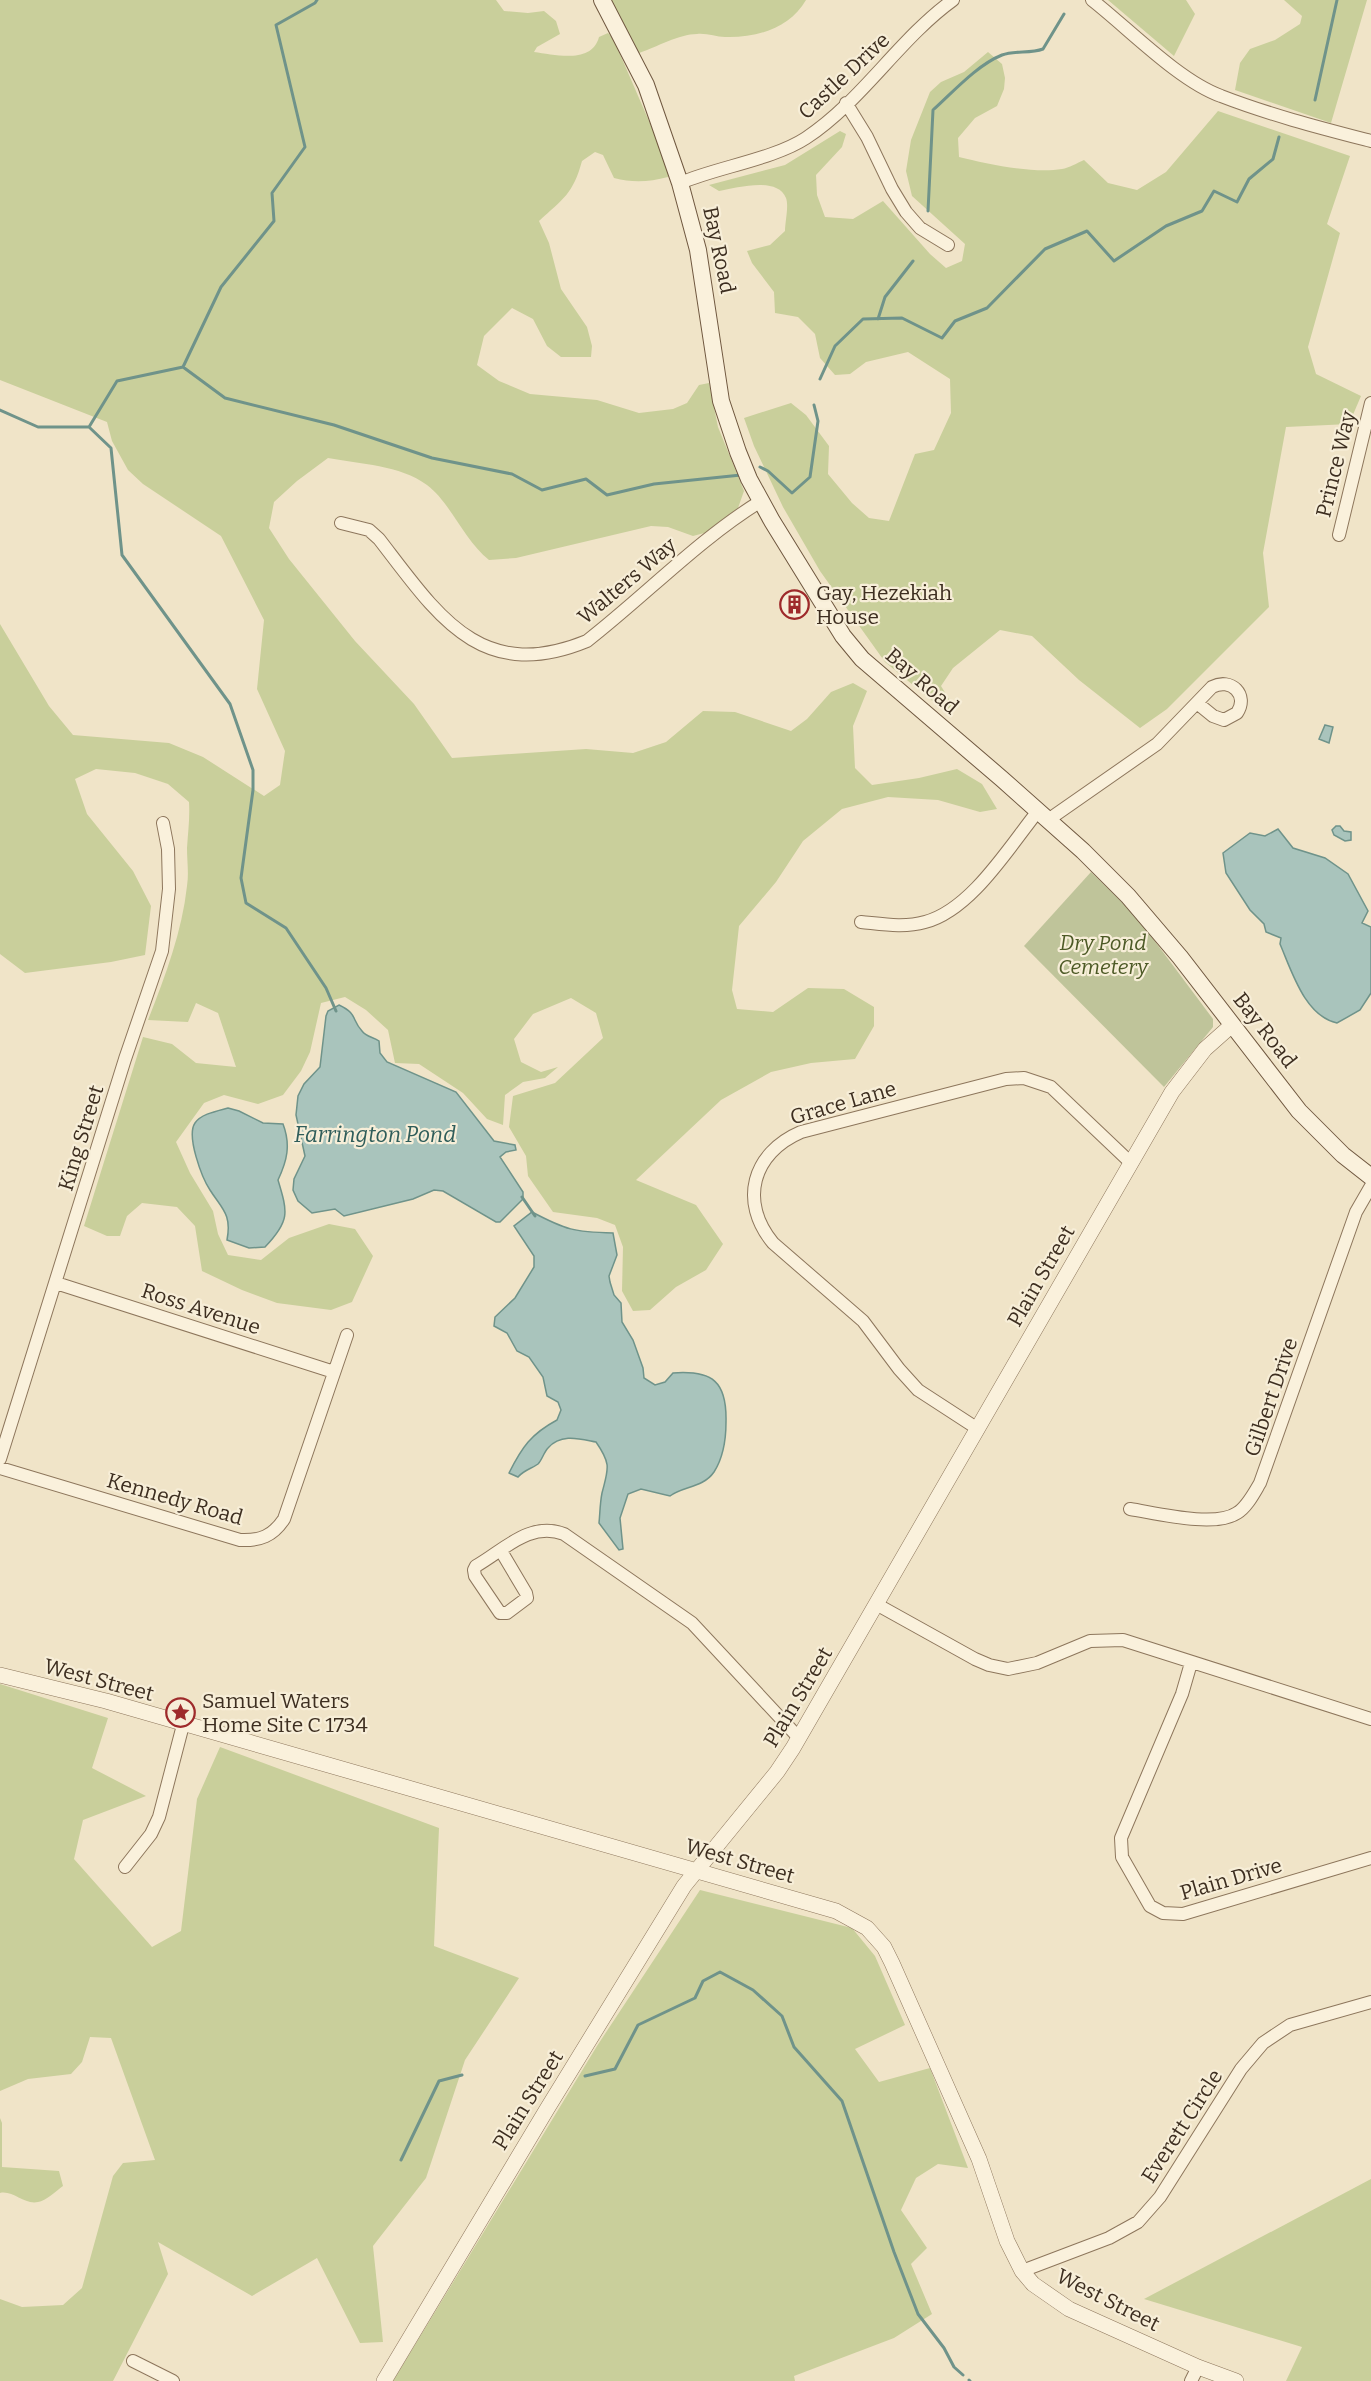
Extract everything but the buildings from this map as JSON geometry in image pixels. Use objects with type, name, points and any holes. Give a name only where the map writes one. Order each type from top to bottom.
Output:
[{"type":"main road","name":"Bay Road","points":[[602,0],[646,85],[680,183],[698,250],[722,401],[738,452],[761,501],[843,636],[862,659],[1083,851],[1145,914],[1299,1111],[1343,1155],[1371,1177]]},
{"type":"street","name":"Castle Drive","points":[[680,183],[800,141],[821,126],[846,103],[953,0]]},
{"type":"street","points":[[1092,0],[1185,75],[1221,96],[1285,118],[1371,141]]},
{"type":"street","points":[[846,103],[867,137],[892,189],[906,212],[920,228],[948,245]]},
{"type":"street","name":"Prince Way","points":[[1339,535],[1371,403]]},
{"type":"street","name":"Walters Way","points":[[341,523],[369,530],[379,539],[427,600],[452,627],[489,649],[515,655],[543,655],[565,650],[587,641],[705,541],[761,501]]},
{"type":"street","points":[[861,922],[912,925],[930,921],[948,913],[969,896],[1043,816],[1150,749],[1197,703]]},
{"type":"street","name":"King Street","points":[[0,1459],[122,1070],[162,951],[169,889],[168,849],[163,824]]},
{"type":"street","name":"Plain Street","points":[[384,2381],[541,2119],[696,1870],[777,1772],[798,1738],[1179,1081],[1205,1049],[1232,1025]]},
{"type":"street","name":"Grace Lane","points":[[978,1429],[918,1390],[849,1306],[773,1243],[766,1234],[756,1212],[754,1200],[757,1175],[762,1164],[778,1144],[801,1132],[1006,1079],[1023,1078],[1051,1087],[1131,1163]]},
{"type":"street","name":"Gilbert Drive","points":[[1130,1509],[1207,1519],[1226,1519],[1238,1513],[1245,1505],[1264,1475],[1356,1212],[1371,1186]]},
{"type":"street","name":"Ross Avenue","points":[[56,1283],[334,1372]]},
{"type":"street","name":"Kennedy Road","points":[[0,1468],[240,1540],[253,1541],[277,1530],[284,1519],[347,1335]]},
{"type":"street","points":[[501,1551],[527,1595],[524,1602],[502,1614],[497,1611],[474,1570],[476,1566],[519,1538],[548,1529],[564,1534],[581,1543],[692,1623],[798,1738]]},
{"type":"street","points":[[876,1604],[975,1659],[998,1668],[1018,1668],[1037,1663],[1080,1644],[1113,1639],[1136,1643],[1191,1663],[1371,1719]]},
{"type":"street","name":"Plain Drive","points":[[1191,1663],[1182,1694],[1121,1838],[1122,1857],[1153,1909],[1168,1914],[1183,1914],[1371,1858]]},
{"type":"street","name":"West Street","points":[[0,1675],[106,1701],[183,1725],[696,1870],[836,1911],[857,1921],[876,1937],[892,1963],[979,2159],[1007,2241],[1022,2271],[1032,2284],[1069,2309],[1194,2374],[1236,2381]]},
{"type":"street","points":[[125,1867],[151,1834],[159,1817],[183,1725]]},
{"type":"street","name":"Everett Circle","points":[[1022,2271],[1109,2238],[1138,2222],[1160,2197],[1241,2069],[1263,2043],[1290,2025],[1371,2002]]},
{"type":"street","points":[[133,2361],[173,2381]]},
{"type":"green space","points":[[0,0],[496,0],[504,11],[528,13],[544,11],[556,21],[560,34],[537,47],[534,52],[562,56],[581,54],[589,51],[595,46],[599,37],[608,33],[613,38],[668,165],[668,177],[641,181],[614,178],[603,155],[595,152],[582,161],[571,189],[539,221],[549,243],[561,289],[587,327],[592,346],[591,357],[561,357],[547,346],[533,319],[512,308],[484,336],[477,365],[499,381],[530,394],[597,400],[639,413],[673,409],[687,403],[699,385],[709,383],[718,427],[744,491],[738,508],[708,532],[693,536],[668,527],[651,526],[516,558],[489,560],[472,542],[435,492],[416,478],[392,469],[328,458],[274,502],[269,528],[289,559],[355,641],[414,704],[452,758],[586,749],[633,753],[666,742],[703,711],[735,712],[791,731],[807,719],[831,692],[853,683],[867,691],[853,726],[855,768],[872,785],[919,778],[957,769],[982,784],[997,809],[980,812],[938,800],[888,797],[842,809],[803,841],[776,882],[739,926],[732,990],[737,1009],[773,1012],[808,988],[844,989],[874,1007],[874,1026],[855,1059],[811,1063],[771,1072],[721,1100],[636,1180],[696,1205],[723,1244],[706,1270],[676,1287],[650,1310],[633,1311],[622,1291],[623,1247],[615,1225],[597,1218],[553,1212],[528,1176],[526,1156],[509,1127],[513,1096],[555,1083],[603,1038],[596,1013],[571,998],[533,1014],[514,1039],[521,1062],[541,1072],[558,1067],[545,1078],[523,1082],[505,1095],[503,1125],[487,1119],[463,1093],[419,1064],[395,1063],[388,1030],[366,1010],[345,997],[321,1003],[310,1052],[301,1071],[283,1095],[258,1104],[224,1095],[204,1103],[176,1142],[190,1173],[213,1211],[218,1234],[228,1255],[261,1260],[289,1238],[329,1224],[355,1229],[373,1256],[352,1302],[331,1310],[277,1303],[202,1271],[195,1226],[177,1207],[142,1203],[127,1216],[120,1236],[107,1236],[84,1226],[143,1037],[172,1044],[196,1063],[236,1067],[218,1013],[196,1003],[188,1022],[148,1020],[177,937],[188,881],[189,802],[168,784],[135,773],[96,769],[75,779],[87,814],[133,871],[151,906],[145,955],[111,962],[25,973],[0,954],[0,624],[49,706],[73,735],[169,743],[203,757],[264,796],[280,785],[285,751],[257,689],[264,620],[221,536],[143,484],[128,470],[112,441],[107,422],[0,380]]},
{"type":"green space","points":[[611,0],[806,0],[791,18],[760,33],[737,37],[690,35],[675,38],[639,53]]},
{"type":"green space","points":[[1108,0],[1186,0],[1195,14],[1174,56]]},
{"type":"green space","points":[[1284,0],[1367,0],[1331,123],[1235,90],[1240,63],[1250,49],[1275,40],[1300,24],[1302,16]]},
{"type":"green space","points":[[988,52],[1002,64],[1005,78],[1004,89],[997,106],[975,118],[958,138],[959,157],[1038,170],[1065,168],[1084,160],[1108,183],[1137,190],[1166,172],[1218,111],[1350,156],[1327,224],[1340,233],[1308,347],[1316,374],[1361,396],[1349,424],[1286,427],[1263,553],[1269,607],[1167,709],[1140,728],[1079,680],[1032,636],[1000,630],[953,668],[941,686],[952,704],[952,717],[885,662],[820,571],[783,507],[754,446],[744,418],[791,403],[806,415],[829,446],[828,474],[852,503],[869,518],[889,521],[915,454],[934,450],[951,413],[950,379],[908,352],[866,362],[850,374],[835,375],[820,358],[815,334],[798,317],[775,313],[774,292],[752,263],[747,251],[770,245],[785,231],[786,198],[781,191],[766,185],[719,191],[709,185],[785,165],[840,131],[846,134],[842,147],[816,175],[817,195],[825,217],[853,219],[883,201],[930,254],[946,268],[962,261],[965,244],[912,196],[906,171],[911,140],[930,92],[941,82],[964,72]]},
{"type":"green space","name":"Dry Pond Cemetery","points":[[1091,872],[1136,916],[1213,1019],[1213,1027],[1164,1087],[1024,946]]},
{"type":"green space","points":[[0,1684],[108,1718],[92,1768],[146,1796],[83,1820],[74,1859],[152,1947],[181,1931],[197,1799],[220,1747],[439,1828],[434,1946],[519,1978],[465,2060],[426,2178],[373,2246],[383,2342],[360,2343],[317,2258],[252,2296],[158,2242],[168,2274],[113,2381],[0,2381],[0,2299],[22,2307],[63,2305],[82,2288],[113,2176],[123,2163],[155,2160],[111,2038],[90,2037],[82,2062],[71,2074],[28,2079],[0,2091]]},
{"type":"green space","points":[[700,1890],[852,1928],[875,1956],[905,2025],[855,2049],[879,2082],[930,2068],[968,2168],[938,2164],[916,2178],[901,2210],[927,2248],[911,2264],[932,2314],[894,2338],[794,2376],[795,2381],[393,2381],[597,2046]]},
{"type":"green space","points":[[0,2118],[2,2167],[59,2171],[63,2186],[51,2196],[33,2202],[0,2193]]},
{"type":"green space","points":[[1371,2179],[1371,2381],[1286,2381],[1302,2347],[1144,2299]]},
{"type":"water","points":[[1325,725],[1333,727],[1329,743],[1319,739]]},
{"type":"water","points":[[1336,826],[1351,832],[1351,840],[1345,841],[1334,835],[1332,830]]},
{"type":"water","points":[[1278,829],[1293,848],[1325,858],[1348,874],[1368,911],[1362,923],[1371,927],[1371,993],[1360,1010],[1337,1023],[1316,1012],[1308,1002],[1289,967],[1280,944],[1281,938],[1266,932],[1264,924],[1250,910],[1226,873],[1223,853],[1250,833],[1265,836]]},
{"type":"water","name":"Farrington Pond","points":[[339,1005],[352,1014],[364,1033],[379,1041],[380,1053],[387,1062],[456,1092],[494,1141],[515,1145],[516,1150],[506,1152],[500,1157],[523,1192],[523,1199],[500,1222],[496,1222],[443,1191],[434,1190],[413,1199],[344,1216],[335,1209],[312,1213],[298,1201],[293,1190],[294,1179],[305,1156],[296,1115],[298,1096],[304,1084],[320,1067],[326,1016],[328,1011]]},
{"type":"water","points":[[228,1108],[263,1123],[283,1124],[287,1139],[287,1153],[278,1180],[284,1201],[285,1216],[279,1230],[265,1247],[249,1248],[227,1240],[227,1218],[207,1184],[196,1157],[192,1137],[195,1123],[205,1115]]},
{"type":"water","points":[[532,1212],[571,1229],[613,1233],[617,1255],[609,1276],[610,1282],[614,1295],[621,1303],[622,1322],[633,1340],[643,1368],[644,1378],[655,1385],[665,1382],[673,1373],[698,1374],[715,1381],[724,1397],[725,1442],[720,1461],[714,1472],[699,1484],[670,1496],[641,1489],[628,1494],[620,1518],[623,1549],[619,1550],[599,1523],[607,1462],[596,1442],[571,1438],[559,1440],[548,1448],[538,1464],[518,1477],[509,1473],[528,1442],[557,1420],[561,1410],[558,1402],[547,1396],[543,1377],[529,1357],[517,1351],[507,1333],[494,1326],[495,1317],[515,1298],[534,1267],[534,1256],[514,1226]]},
{"type":"waterway","points":[[89,427],[117,381],[183,367],[221,287],[274,221],[272,193],[305,147],[276,25],[317,0]]},
{"type":"waterway","points":[[1315,100],[1337,0]]},
{"type":"waterway","points":[[928,211],[933,110],[983,65],[993,59],[1002,55],[1043,49],[1064,14]]},
{"type":"waterway","points":[[820,379],[835,346],[863,319],[902,318],[942,338],[955,321],[987,308],[1045,249],[1087,231],[1114,261],[1166,226],[1202,211],[1214,191],[1237,202],[1249,179],[1273,159],[1279,137]]},
{"type":"waterway","points":[[878,319],[885,297],[913,261]]},
{"type":"waterway","points":[[183,367],[225,398],[334,425],[432,458],[512,474],[542,490],[586,479],[607,495],[654,484],[741,475]]},
{"type":"waterway","points":[[760,467],[768,471],[792,493],[810,477],[818,421],[814,405]]},
{"type":"waterway","points":[[0,410],[38,427],[89,427]]},
{"type":"waterway","points":[[89,427],[111,448],[122,555],[230,704],[253,770],[253,790],[241,878],[246,903],[286,928],[326,988],[336,1011]]},
{"type":"waterway","points":[[522,1197],[535,1216]]},
{"type":"waterway","points":[[585,2076],[615,2069],[638,2025],[695,1998],[703,1981],[720,1972],[753,1990],[782,2016],[794,2047],[842,2101],[918,2314],[944,2348],[954,2367],[963,2375]]},
{"type":"waterway","points":[[401,2160],[439,2081],[462,2075]]},
{"type":"place","name":"Gay, Hezekiah House","points":[[795,605]]},
{"type":"place","name":"Samuel Waters Home Site C 1734","points":[[181,1713]]}]
